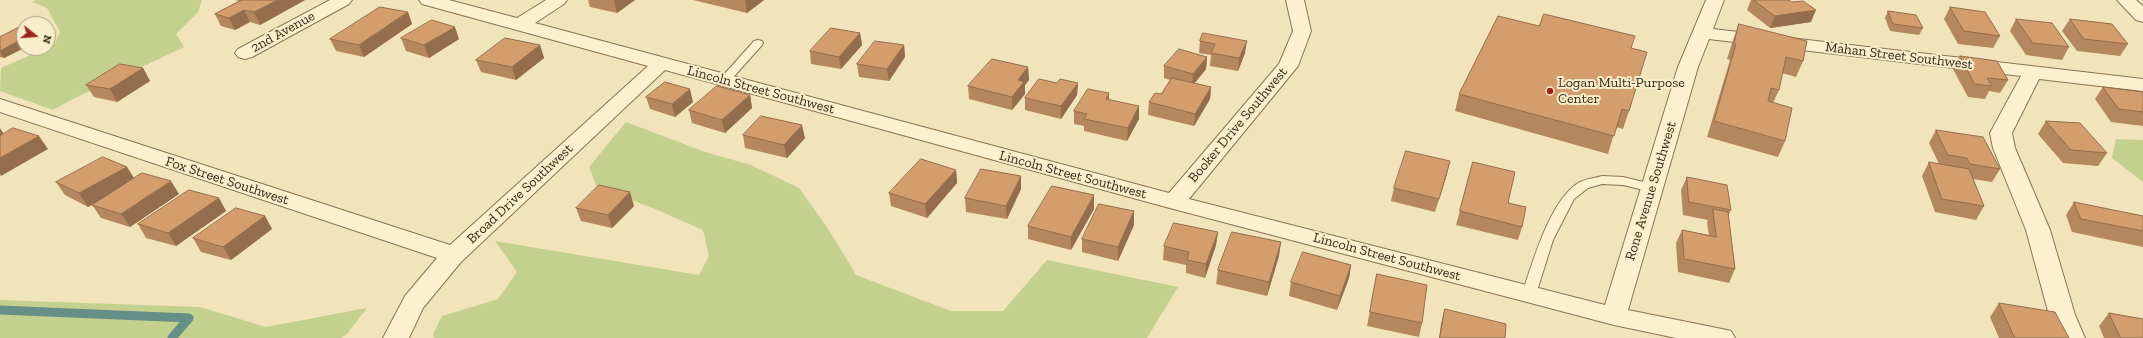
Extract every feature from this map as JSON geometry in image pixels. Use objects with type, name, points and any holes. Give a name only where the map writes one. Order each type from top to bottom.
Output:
[{"type":"street","name":"2nd Avenue","points":[[245,53],[342,0]]},
{"type":"street","name":"Lincoln Street Southwest","points":[[428,0],[1174,202],[1614,316],[1722,338]]},
{"type":"street","points":[[520,25],[558,0]]},
{"type":"street","name":"Booker Drive Southwest","points":[[1174,202],[1288,66],[1302,30],[1295,0]]},
{"type":"street","name":"Rone Avenue Southwest","points":[[1614,316],[1688,67],[1715,0]]},
{"type":"street","points":[[2126,0],[2143,16]]},
{"type":"street","name":"Mahan Street Southwest","points":[[1702,33],[2143,85]]},
{"type":"street","name":"Broad Drive Southwest","points":[[396,338],[402,321],[418,295],[454,255],[533,180],[662,63]]},
{"type":"street","points":[[2033,72],[2001,133],[2004,148],[2038,230],[2062,315],[2072,338]]},
{"type":"street","name":"Fox Street Southwest","points":[[0,105],[454,255]]},
{"type":"lane","points":[[725,80],[758,43]]},
{"type":"lane","points":[[1529,294],[1548,240],[1569,197],[1584,185],[1602,180],[1623,180],[1652,188]]},
{"type":"green space","points":[[36,0],[202,0],[198,12],[176,34],[184,47],[85,93],[53,110],[0,91],[1,68],[28,56],[56,56],[56,42],[60,32],[56,25],[56,16],[51,16],[47,8],[32,2]]},
{"type":"green space","points":[[626,122],[705,152],[751,165],[799,188],[829,230],[856,275],[951,311],[1003,311],[1047,260],[1178,287],[1147,338],[434,338],[433,334],[442,316],[498,299],[517,272],[495,241],[699,275],[709,256],[703,230],[655,209],[597,187],[589,167]]},
{"type":"green space","points":[[2116,139],[2143,140],[2143,182],[2112,158]]},
{"type":"green space","points":[[0,300],[200,307],[266,327],[367,308],[347,334],[341,338],[0,338]]},
{"type":"building","points":[[242,0],[278,0],[254,12],[244,10],[229,18],[215,14]]},
{"type":"building","points":[[1754,0],[1788,0],[1792,2],[1803,1],[1816,10],[1775,16]]},
{"type":"building","points":[[380,7],[408,12],[359,45],[330,39]]},
{"type":"building","points":[[1950,7],[1985,12],[2000,36],[1964,31]]},
{"type":"building","points":[[1888,11],[1916,15],[1923,28],[1893,24]]},
{"type":"building","name":"Logan Multi-Purpose Center","points":[[1544,14],[1635,36],[1631,48],[1647,52],[1629,111],[1622,109],[1614,136],[1459,94],[1498,16],[1539,26]]},
{"type":"building","points":[[2016,19],[2052,23],[2069,47],[2033,43]]},
{"type":"building","points":[[2070,19],[2112,24],[2128,44],[2084,39]]},
{"type":"building","points":[[432,20],[455,27],[424,45],[401,38]]},
{"type":"building","points":[[1739,24],[1807,41],[1803,61],[1786,57],[1779,90],[1771,88],[1768,101],[1792,108],[1785,141],[1714,121],[1736,44],[1734,44]]},
{"type":"building","points":[[831,28],[860,33],[839,57],[810,51]]},
{"type":"building","points":[[16,29],[16,42],[0,51],[0,37]]},
{"type":"building","points":[[1203,33],[1247,41],[1239,58],[1211,53],[1215,44],[1200,41]]},
{"type":"building","points":[[505,38],[540,45],[512,67],[476,60]]},
{"type":"building","points":[[875,41],[904,45],[887,69],[857,64]]},
{"type":"building","points":[[1179,49],[1207,57],[1193,74],[1164,66]]},
{"type":"building","points":[[1960,56],[1997,61],[2008,80],[1987,78],[1992,86],[1975,84]]},
{"type":"building","points":[[992,59],[1028,67],[1018,80],[1024,82],[1012,97],[968,86]]},
{"type":"building","points":[[120,64],[143,68],[110,89],[86,85]]},
{"type":"building","points":[[1172,78],[1211,87],[1195,114],[1149,102],[1155,93],[1161,94]]},
{"type":"building","points":[[1039,79],[1057,83],[1060,79],[1078,83],[1061,106],[1025,98]]},
{"type":"building","points":[[665,82],[690,89],[672,104],[646,97]]},
{"type":"building","points":[[717,86],[750,95],[722,120],[689,110]]},
{"type":"building","points":[[2103,87],[2143,92],[2143,112],[2119,109]]},
{"type":"building","points":[[1088,89],[1109,93],[1106,99],[1139,106],[1128,128],[1084,119],[1087,114],[1074,111]]},
{"type":"building","points":[[761,116],[802,125],[784,145],[743,135]]},
{"type":"building","points":[[2046,121],[2080,123],[2107,153],[2071,150]]},
{"type":"building","points":[[13,128],[39,136],[0,158],[0,136]]},
{"type":"building","points":[[1936,130],[1983,137],[2000,169],[1970,164],[1967,158],[1948,155]]},
{"type":"building","points":[[1406,151],[1450,161],[1439,199],[1394,188]]},
{"type":"building","points":[[103,157],[127,167],[79,193],[56,182]]},
{"type":"building","points":[[921,159],[956,170],[925,204],[889,193]]},
{"type":"building","points":[[1473,162],[1515,172],[1508,203],[1526,207],[1522,227],[1460,211]]},
{"type":"building","points":[[1929,162],[1969,169],[1984,206],[1942,199]]},
{"type":"building","points":[[981,169],[1021,176],[1006,206],[965,198]]},
{"type":"building","points":[[142,173],[171,181],[121,214],[92,205]]},
{"type":"building","points":[[1687,177],[1727,185],[1731,210],[1689,202]]},
{"type":"building","points":[[599,185],[630,192],[608,215],[576,208]]},
{"type":"building","points":[[1052,186],[1094,195],[1071,237],[1028,226]]},
{"type":"building","points":[[189,190],[219,198],[168,233],[138,224]]},
{"type":"building","points":[[2074,202],[2143,216],[2143,231],[2081,219]]},
{"type":"building","points":[[1099,204],[1134,211],[1118,247],[1082,239]]},
{"type":"building","points":[[236,208],[265,216],[223,247],[193,238]]},
{"type":"building","points":[[1713,209],[1728,212],[1735,269],[1684,259],[1682,230],[1716,237]]},
{"type":"building","points":[[1174,223],[1218,232],[1206,264],[1187,260],[1189,252],[1164,246]]},
{"type":"building","points":[[1232,232],[1281,242],[1269,282],[1218,270]]},
{"type":"building","points":[[1303,252],[1351,265],[1340,296],[1291,282]]},
{"type":"building","points":[[1377,274],[1427,285],[1422,323],[1370,312]]},
{"type":"building","points":[[1999,303],[2055,312],[2069,338],[2015,338]]},
{"type":"building","points":[[1445,309],[1506,324],[1505,338],[1440,338]]},
{"type":"building","points":[[2109,313],[2143,319],[2143,338],[2121,338]]},
{"type":"waterway","points":[[0,310],[189,318],[172,338]]},
{"type":"place","name":"Logan Multi-Purpose Center","points":[[1550,91]]}]
